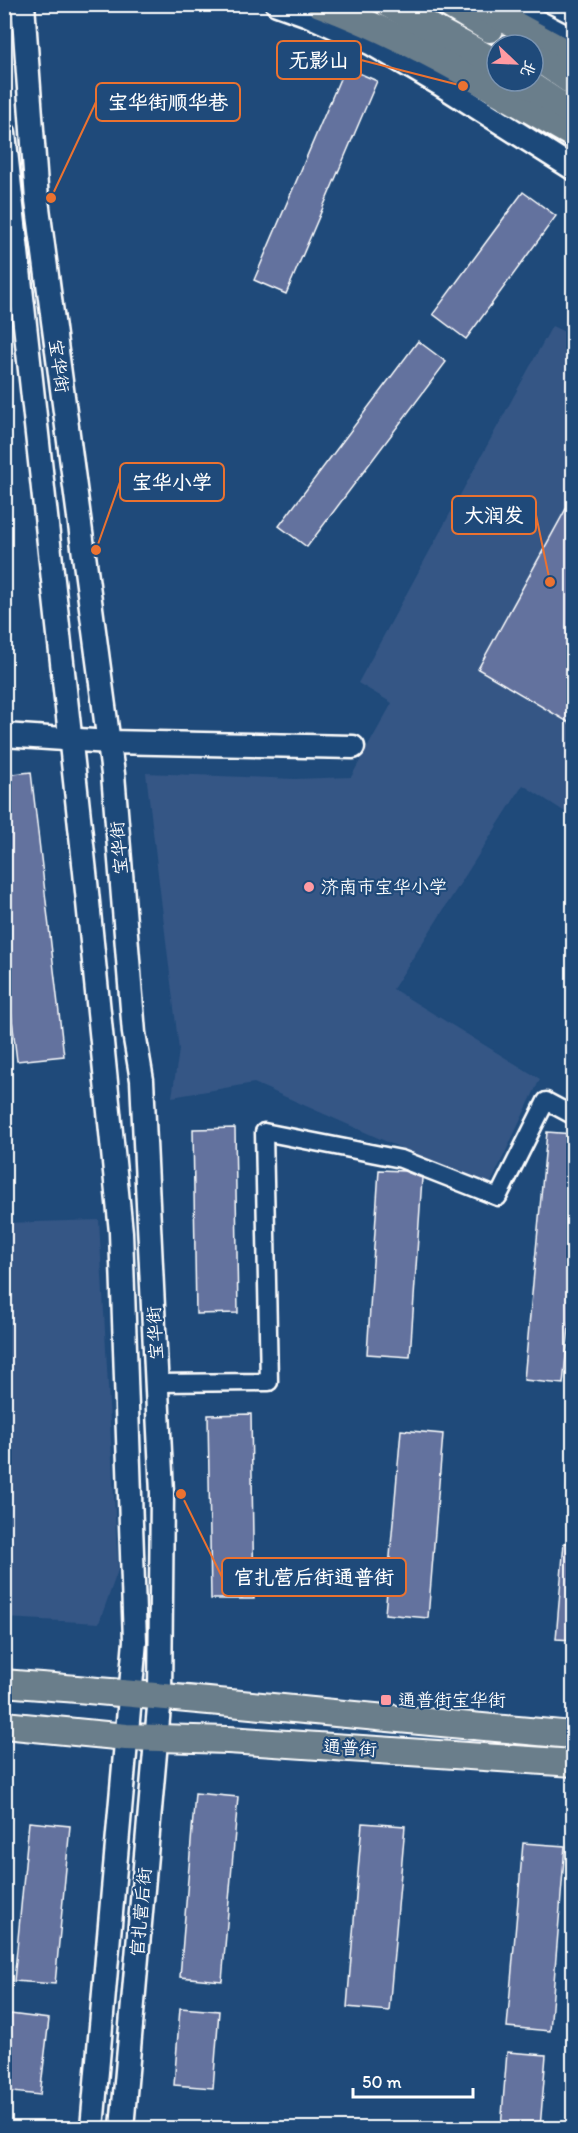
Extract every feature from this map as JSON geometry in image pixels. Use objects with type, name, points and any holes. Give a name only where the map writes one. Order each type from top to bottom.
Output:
[{"type":"main road","name":"宝华街","points":[[23,4],[37,200],[109,742],[134,1033],[142,1092],[162,1493],[160,1696]]},
{"type":"main road","points":[[277,4],[308,15],[372,44],[440,84],[573,169]]},
{"type":"main road","points":[[320,4],[366,21],[573,135]]},
{"type":"main road","points":[[388,4],[485,57]]},
{"type":"main road","points":[[448,4],[496,33]]},
{"type":"main road","points":[[477,4],[573,57]]},
{"type":"main road","points":[[504,4],[573,41]]},
{"type":"main road","points":[[545,63],[573,83]]},
{"type":"main road","points":[[542,93],[573,114]]},
{"type":"main road","name":"宝华街","points":[[4,133],[121,1232],[135,1641],[126,1737]]},
{"type":"main road","points":[[4,735],[109,742],[353,747]]},
{"type":"main road","name":"通普街","points":[[4,1683],[222,1701],[388,1719],[573,1735]]},
{"type":"main road","points":[[4,1693],[84,1689]]},
{"type":"main road","name":"官扎营后街","points":[[122,2128],[160,1696]]},
{"type":"main road","name":"通普街","points":[[4,1725],[126,1737],[228,1740],[573,1763]]},
{"type":"main road","name":"官扎营后街","points":[[92,2128],[126,1737]]},
{"type":"street","points":[[157,1383],[269,1382],[264,1132],[401,1160],[498,1197],[546,1101],[573,1116]]},
{"type":"shaded area","name":"济南市宝华小学","points":[[552,326],[573,336],[573,817],[523,785],[393,989],[540,1079],[489,1187],[254,1083],[172,1097],[179,1050],[146,773],[295,779],[351,777],[392,703],[358,683]]},
{"type":"shaded area","points":[[99,1220],[118,1570],[99,1623],[5,1618],[5,1223]]},
{"type":"building","points":[[345,67],[377,81],[286,294],[254,280]]},
{"type":"building","points":[[523,192],[556,216],[466,339],[433,314]]},
{"type":"building","points":[[418,341],[446,362],[307,547],[279,526]]},
{"type":"building","points":[[573,496],[573,725],[478,669]]},
{"type":"building","points":[[31,772],[64,1056],[17,1061],[4,953],[4,775]]},
{"type":"building","points":[[235,1128],[238,1313],[196,1314],[193,1129]]},
{"type":"building","points":[[547,1132],[573,1134],[573,1289],[563,1384],[524,1380]]},
{"type":"building","points":[[379,1170],[404,1171],[422,1178],[410,1357],[367,1354]]},
{"type":"building","points":[[251,1414],[254,1599],[211,1599],[208,1415]]},
{"type":"building","points":[[401,1430],[443,1434],[428,1618],[385,1614]]},
{"type":"building","points":[[564,1543],[573,1543],[573,1640],[556,1639]]},
{"type":"building","points":[[195,1793],[238,1797],[222,1981],[180,1977]]},
{"type":"building","points":[[29,1822],[70,1826],[55,1984],[14,1981]]},
{"type":"building","points":[[362,1823],[405,1826],[389,2011],[347,2007]]},
{"type":"building","points":[[523,1843],[565,1846],[550,2031],[507,2027]]},
{"type":"building","points":[[180,2008],[219,2011],[213,2088],[174,2085]]},
{"type":"building","points":[[10,2014],[49,2019],[40,2095],[4,2091],[4,2057]]},
{"type":"building","points":[[507,2052],[546,2055],[540,2128],[501,2128]]},
{"type":"place","name":"无影山","points":[[463,86]]},
{"type":"place","name":"宝华街顺华巷","points":[[51,198]]},
{"type":"place","name":"宝华小学","points":[[96,550]]},
{"type":"place","name":"大润发","points":[[550,582]]},
{"type":"place","name":"济南市宝华小学","points":[[309,887]]},
{"type":"place","name":"官扎营后街通普街","points":[[181,1494]]},
{"type":"place","name":"通普街宝华街","points":[[386,1700]]}]
